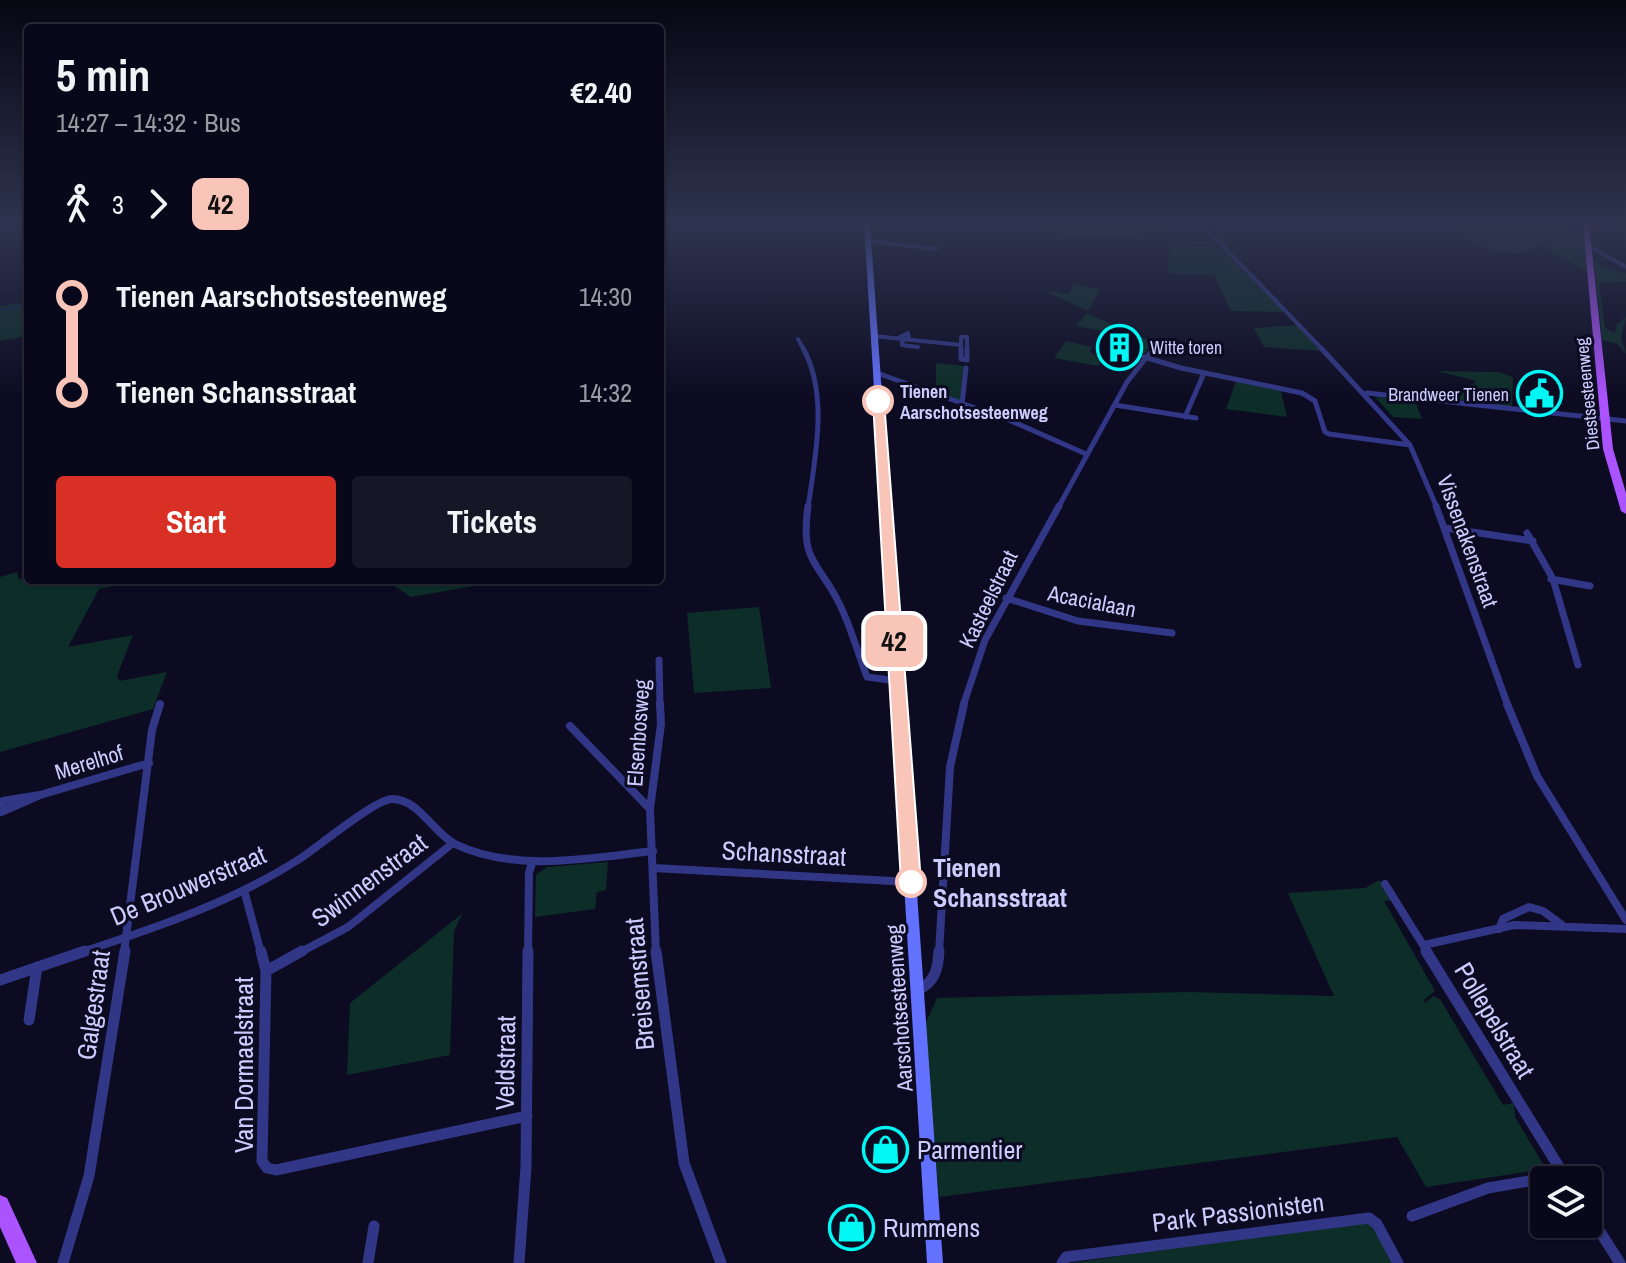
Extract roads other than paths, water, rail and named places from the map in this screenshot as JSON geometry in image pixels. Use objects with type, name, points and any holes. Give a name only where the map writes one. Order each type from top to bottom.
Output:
[{"type":"main road","name":"Aarschotsesteenweg","points":[[871,283],[935,1263]]},
{"type":"main road","name":"Diestsesteenweg","points":[[1592,283],[1611,465],[1626,511]]},
{"type":"main road","points":[[0,1205],[27,1263]]},
{"type":"street","name":"Vissenakenstraat","points":[[1260,283],[1367,393],[1410,445],[1424,472],[1445,528],[1523,747],[1537,776],[1626,920]]},
{"type":"street","points":[[874,336],[902,338],[905,346],[961,347]]},
{"type":"street","points":[[798,339],[813,366],[817,392],[816,452],[805,529],[807,552],[840,605],[867,677],[897,681]]},
{"type":"street","name":"Kasteelstraat","points":[[918,990],[927,986],[938,970],[954,739],[979,653],[1086,454],[1144,357],[1158,343]]},
{"type":"street","points":[[1144,357],[1204,373],[1309,394],[1329,434],[1410,445]]},
{"type":"street","points":[[962,404],[966,368]]},
{"type":"street","points":[[877,373],[1009,420],[1086,454]]},
{"type":"street","points":[[1185,417],[1204,373]]},
{"type":"street","points":[[1367,393],[1626,421]]},
{"type":"street","points":[[1115,405],[1196,418]]},
{"type":"street","points":[[1445,528],[1533,541]]},
{"type":"street","points":[[1527,533],[1551,579],[1571,631],[1578,665]]},
{"type":"street","points":[[1551,579],[1590,586]]},
{"type":"street","name":"Acacialaan","points":[[1006,598],[1078,621],[1172,633]]},
{"type":"street","name":"Elsenbosweg","points":[[650,809],[661,724],[659,660]]},
{"type":"street","name":"Galgestraat","points":[[63,1263],[89,1176],[152,730],[160,703]]},
{"type":"street","points":[[570,726],[650,809]]},
{"type":"street","name":"Merelhof","points":[[40,795],[149,763]]},
{"type":"street","name":"De Brouwerstraat","points":[[0,980],[244,890],[304,856],[381,801],[392,798],[408,803],[453,843],[532,863],[653,851]]},
{"type":"street","name":"Breisemstraat","points":[[650,809],[654,868],[653,929],[684,1163],[721,1263]]},
{"type":"street","name":"Swinnenstraat","points":[[266,971],[348,927],[453,843]]},
{"type":"street","name":"Veldstraat","points":[[519,1263],[527,1116],[529,873],[532,863]]},
{"type":"street","name":"Schansstraat","points":[[654,868],[911,882]]},
{"type":"street","name":"Pollepelstraat","points":[[1385,884],[1558,1166]]},
{"type":"street","name":"Van Dormaelstraat","points":[[244,890],[266,971],[262,1161],[267,1168],[276,1170],[527,1116]]},
{"type":"street","points":[[1499,929],[1503,919],[1529,907],[1543,911],[1563,927]]},
{"type":"street","points":[[1424,945],[1514,925],[1626,929]]},
{"type":"street","points":[[29,1020],[37,967]]},
{"type":"street","points":[[1412,1216],[1488,1188],[1530,1182]]},
{"type":"street","name":"Park Passionisten","points":[[1062,1263],[1066,1257],[1369,1218],[1377,1224],[1398,1263]]},
{"type":"street","points":[[368,1263],[374,1226]]},
{"type":"street","points":[[1602,1235],[1620,1263]]},
{"type":"waterway","points":[[0,310],[24,306]]},
{"type":"place","name":"Witte toren","points":[[1119,347]]},
{"type":"place","name":"Brandweer Tienen","points":[[1540,394]]},
{"type":"place","name":"Tienen Aarschotsesteenweg","points":[[878,401]]},
{"type":"place","name":"Tienen Schansstraat","points":[[911,882]]},
{"type":"place","name":"Parmentier","points":[[886,1149]]},
{"type":"place","name":"Rummens","points":[[852,1227]]}]
